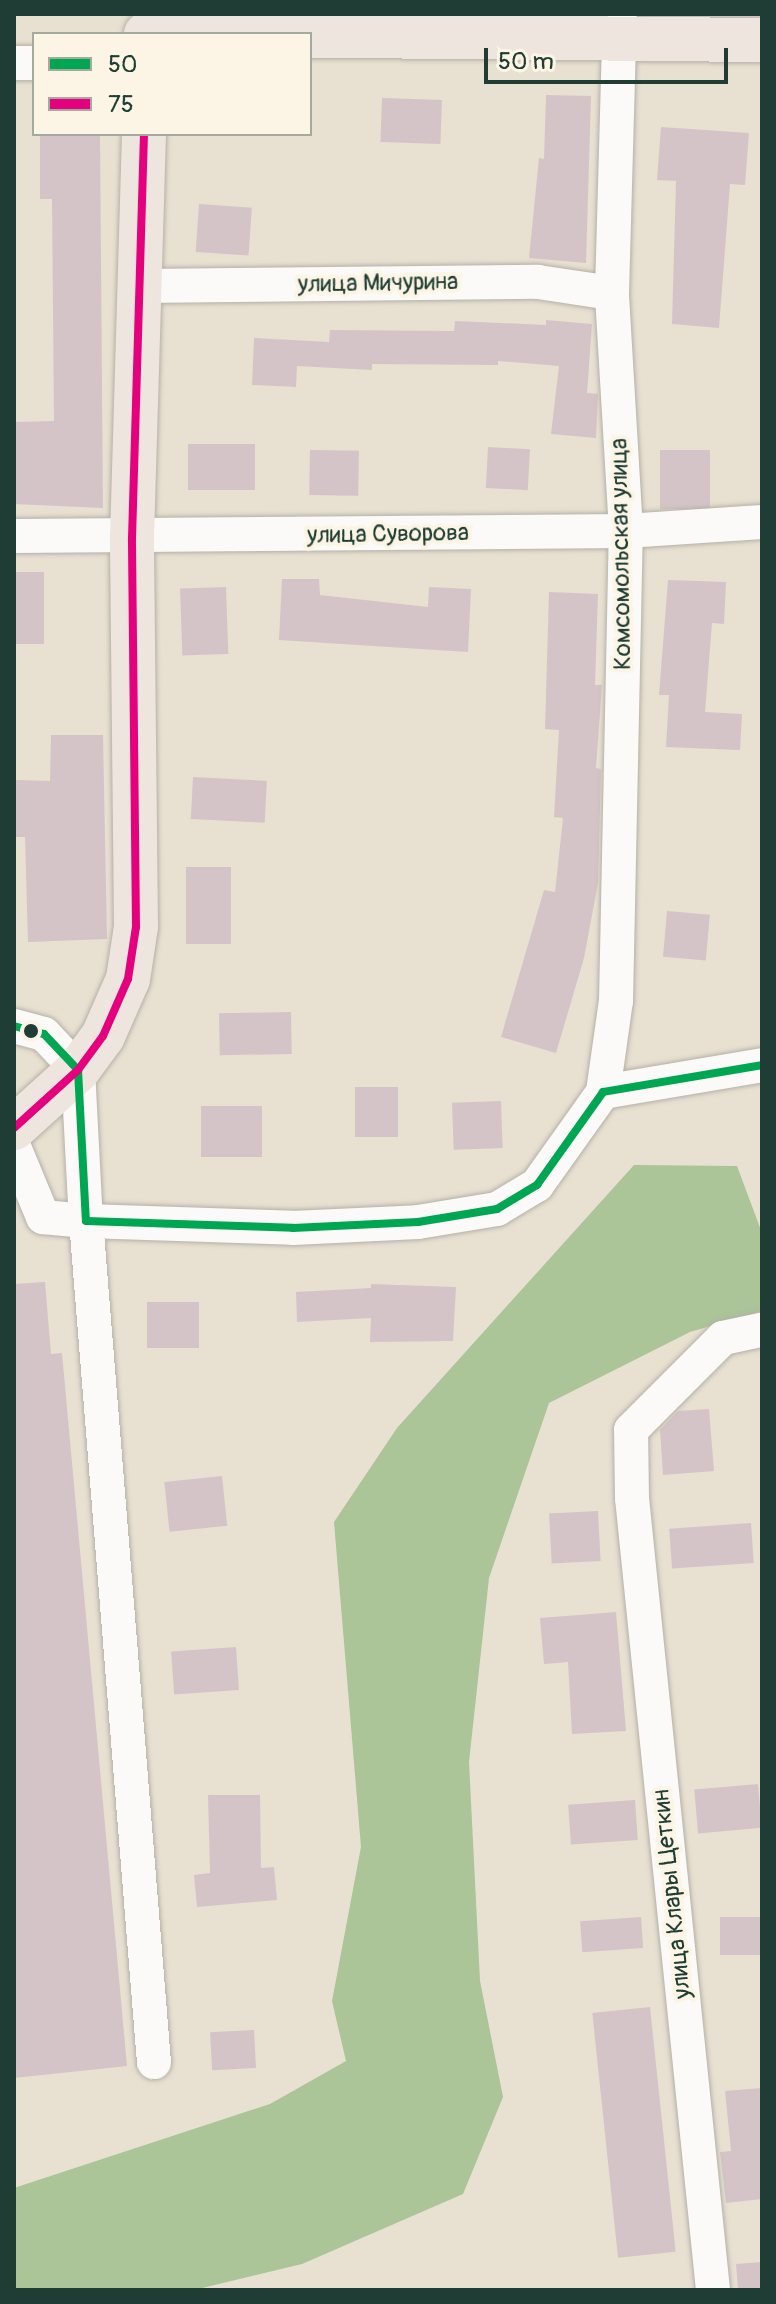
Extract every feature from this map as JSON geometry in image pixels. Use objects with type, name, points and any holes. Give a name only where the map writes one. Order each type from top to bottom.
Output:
[{"type":"main road","points":[[144,28],[621,25],[762,40]]},
{"type":"main road","points":[[14,1128],[78,1070],[119,1005],[136,927],[132,538],[143,286],[144,136]]},
{"type":"street","name":"Комсомольская улица","points":[[603,1092],[616,1001],[626,531],[612,293],[621,25]]},
{"type":"street","name":"улица Мичурина","points":[[143,286],[538,282],[612,293]]},
{"type":"street","name":"улица Суворова","points":[[14,536],[132,538],[626,531],[762,522]]},
{"type":"street","points":[[14,1026],[44,1034],[78,1070],[86,1221],[154,2062]]},
{"type":"street","points":[[14,1147],[43,1217],[293,1228],[418,1222],[497,1209],[537,1185],[603,1092],[762,1065]]},
{"type":"street","name":"улица Клары Цеткин","points":[[713,2290],[632,1498],[631,1430],[723,1338],[762,1330]]},
{"type":"green space","points":[[634,1165],[737,1166],[762,1233],[762,1311],[690,1332],[549,1403],[489,1578],[469,1762],[480,1981],[503,2097],[463,2194],[302,2264],[194,2290],[14,2290],[14,2188],[270,2104],[346,2061],[332,2001],[361,1847],[334,1522],[397,1428]]},
{"type":"building","points":[[546,95],[591,96],[586,263],[529,258],[539,158],[544,159]]},
{"type":"building","points":[[382,98],[442,100],[440,144],[380,142]]},
{"type":"building","points":[[661,127],[749,133],[745,185],[730,184],[719,328],[672,324],[676,181],[657,180]]},
{"type":"building","points":[[40,136],[100,136],[103,508],[14,504],[14,422],[54,421],[52,199],[40,199]]},
{"type":"building","points":[[199,204],[252,208],[249,256],[196,252]]},
{"type":"building","points":[[546,320],[592,324],[587,393],[598,394],[596,438],[551,434],[559,366],[498,361],[498,365],[372,364],[372,370],[297,366],[296,387],[252,385],[254,338],[329,342],[330,330],[454,331],[455,321],[546,325]]},
{"type":"building","points":[[188,444],[255,444],[255,490],[188,490]]},
{"type":"building","points":[[488,447],[530,449],[528,490],[486,488]]},
{"type":"building","points":[[310,450],[359,451],[358,496],[309,495]]},
{"type":"building","points":[[660,450],[710,450],[710,509],[660,509]]},
{"type":"building","points":[[14,572],[44,572],[44,644],[14,644]]},
{"type":"building","points":[[282,579],[319,579],[320,595],[428,607],[429,587],[471,589],[468,652],[279,640]]},
{"type":"building","points":[[668,580],[726,582],[724,624],[712,623],[705,712],[742,714],[740,750],[666,747],[669,695],[659,695]]},
{"type":"building","points":[[226,587],[228,654],[182,656],[180,589]]},
{"type":"building","points":[[549,592],[598,594],[595,685],[602,685],[596,768],[601,769],[598,883],[584,958],[556,1053],[501,1037],[544,890],[555,892],[563,818],[554,817],[559,730],[545,729]]},
{"type":"building","points":[[51,735],[103,735],[107,939],[28,942],[25,837],[14,837],[14,780],[50,781]]},
{"type":"building","points":[[193,777],[267,781],[265,823],[191,819]]},
{"type":"building","points":[[186,867],[231,867],[231,944],[186,944]]},
{"type":"building","points":[[667,911],[710,915],[706,961],[663,957]]},
{"type":"building","points":[[291,1012],[292,1054],[220,1055],[219,1013]]},
{"type":"building","points":[[355,1087],[398,1087],[398,1137],[355,1137]]},
{"type":"building","points":[[501,1101],[503,1148],[454,1150],[452,1103]]},
{"type":"building","points":[[201,1106],[262,1106],[262,1157],[201,1157]]},
{"type":"building","points":[[45,1282],[51,1354],[62,1353],[127,2066],[14,2078],[14,1284]]},
{"type":"building","points":[[371,1284],[456,1287],[453,1341],[370,1342],[371,1318],[297,1322],[296,1292],[371,1288]]},
{"type":"building","points":[[147,1302],[199,1302],[199,1348],[147,1348]]},
{"type":"building","points":[[709,1409],[714,1471],[663,1475],[660,1430],[678,1411]]},
{"type":"building","points":[[222,1476],[227,1526],[170,1532],[164,1482]]},
{"type":"building","points":[[598,1511],[601,1561],[552,1563],[549,1514]]},
{"type":"building","points":[[751,1523],[754,1563],[672,1569],[669,1529]]},
{"type":"building","points":[[616,1612],[626,1731],[572,1734],[568,1662],[544,1664],[540,1618]]},
{"type":"building","points":[[236,1647],[239,1690],[174,1694],[171,1652]]},
{"type":"building","points":[[758,1784],[762,1828],[698,1833],[694,1790]]},
{"type":"building","points":[[208,1795],[260,1795],[261,1868],[274,1867],[277,1900],[197,1907],[194,1875],[210,1873]]},
{"type":"building","points":[[635,1800],[638,1840],[571,1845],[568,1805]]},
{"type":"building","points":[[641,1917],[643,1948],[582,1952],[580,1921]]},
{"type":"building","points":[[720,1917],[762,1917],[762,1955],[720,1955]]},
{"type":"building","points":[[650,2007],[676,2252],[618,2258],[592,2013]]},
{"type":"building","points":[[254,2030],[256,2068],[212,2070],[210,2032]]},
{"type":"building","points":[[762,2088],[762,2199],[726,2203],[720,2152],[731,2151],[725,2091]]},
{"type":"building","points":[[762,2262],[762,2290],[738,2290],[736,2264]]},
{"type":"transit line","name":"75","points":[[14,1128],[78,1070],[103,1036],[128,979],[136,927],[132,538],[144,136]]},
{"type":"transit line","name":"50","points":[[14,1026],[44,1034],[78,1070],[86,1221],[293,1228],[418,1222],[497,1209],[537,1185],[603,1092],[762,1065]]}]
